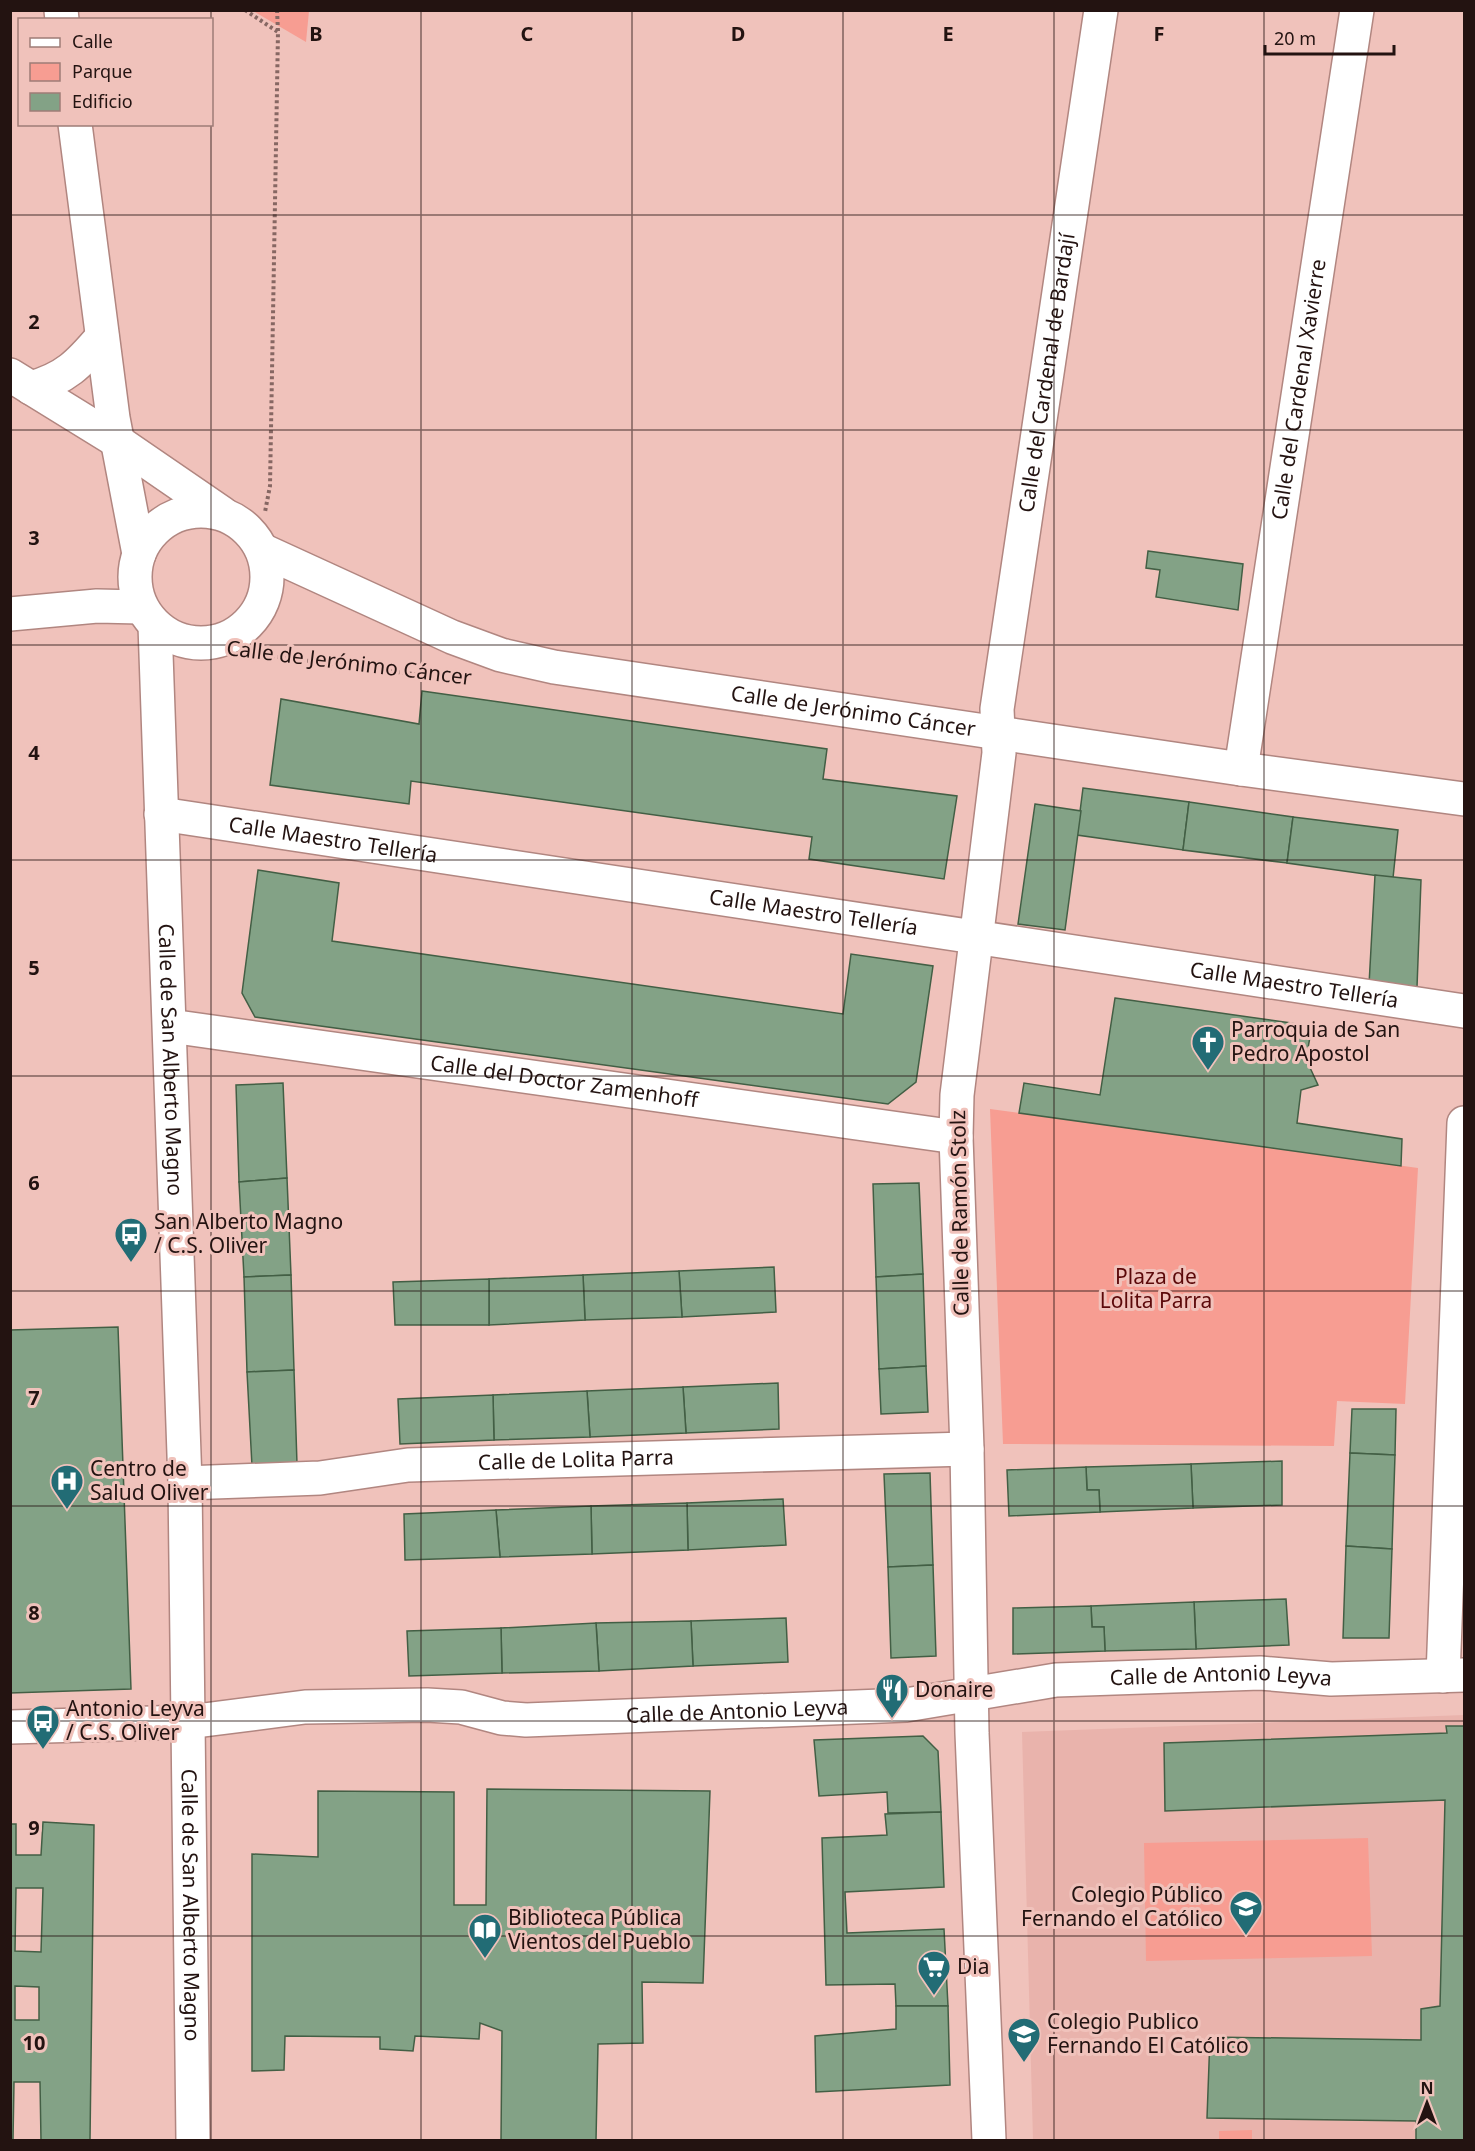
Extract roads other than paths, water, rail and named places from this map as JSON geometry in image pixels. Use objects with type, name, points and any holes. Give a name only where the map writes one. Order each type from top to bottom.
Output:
[{"type":"street","name":"Calle del Cardenal de Bardají","points":[[998,733],[997,709],[1101,10]]},
{"type":"street","name":"Calle del Cardenal Xavierre","points":[[1241,769],[1357,10]]},
{"type":"street","points":[[75,126],[117,441],[139,554],[135,583],[148,616]]},
{"type":"street","points":[[17,384],[55,381],[70,372],[102,337]]},
{"type":"street","points":[[10,615],[97,606],[148,616],[176,638],[207,644],[237,633],[253,619],[264,601],[268,574],[260,546],[243,525],[117,441],[17,384]]},
{"type":"street","points":[[139,554],[151,534],[169,519],[199,510],[222,513]]},
{"type":"street","name":"Calle de Jerónimo Cáncer","points":[[260,546],[340,588],[452,637],[501,655],[554,667],[1241,769],[1464,799]]},
{"type":"street","name":"Calle de San Alberto Magno","points":[[148,616],[161,814],[185,1483],[193,2140]]},
{"type":"street","name":"Calle de Ramón Stolz","points":[[989,2140],[971,1695],[967,1449],[956,1137],[957,1095],[999,753],[998,733]]},
{"type":"street","name":"Calle Maestro Tellería","points":[[161,814],[1464,1011]]},
{"type":"street","name":"Calle del Doctor Zamenhoff","points":[[170,1026],[956,1137]]},
{"type":"street","points":[[1454,1676],[1464,1123]]},
{"type":"street","name":"Calle de Lolita Parra","points":[[185,1483],[320,1478],[408,1465],[967,1449]]},
{"type":"street","name":"Calle de Antonio Leyva","points":[[10,1727],[188,1722],[322,1707],[446,1705],[502,1718],[526,1720],[906,1705],[1056,1680],[1260,1673],[1330,1679],[1454,1676]]},
{"type":"place","name":"Parroquia de San Pedro Apostol","points":[[1208,1071]]},
{"type":"place","name":"San Alberto Magno / C.S. Oliver","points":[[131,1263]]},
{"type":"place","name":"Centro de Salud Oliver","points":[[67,1510]]},
{"type":"place","name":"Donaire","points":[[892,1719]]},
{"type":"place","name":"Antonio Leyva / C.S. Oliver","points":[[43,1750]]},
{"type":"place","name":"Colegio Público Fernando el Católico","points":[[1246,1936]]},
{"type":"place","name":"Biblioteca Pública Vientos del Pueblo","points":[[485,1959]]},
{"type":"place","name":"Dia","points":[[934,1996]]},
{"type":"place","name":"Colegio Publico Fernando El Católico","points":[[1024,2063]]},
{"type":"park label","name":"Plaza de Lolita Parra","points":[[1156,1289]]}]
